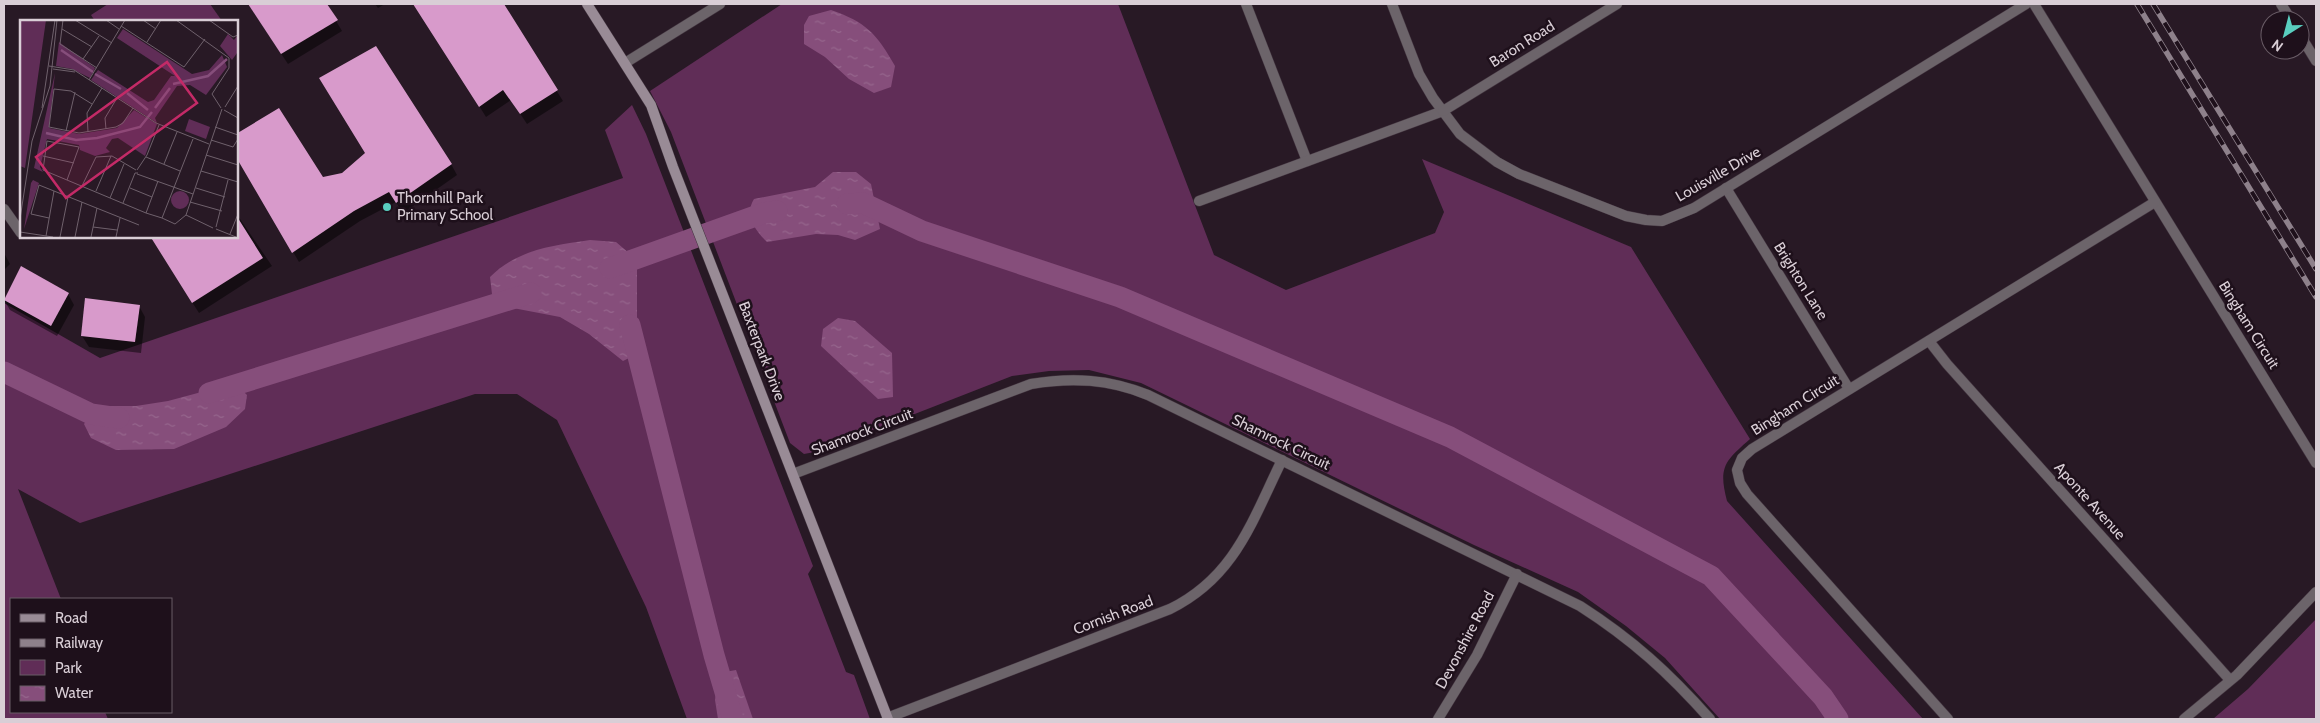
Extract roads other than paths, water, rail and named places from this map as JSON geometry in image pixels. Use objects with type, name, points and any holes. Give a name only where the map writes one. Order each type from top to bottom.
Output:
[{"type":"street","name":"Baxterpark Drive","points":[[587,4],[651,105],[673,167],[794,474],[887,719]]},
{"type":"street","points":[[1246,4],[1307,161]]},
{"type":"street","name":"Louisville Drive","points":[[1392,4],[1419,74],[1460,134],[1497,162],[1519,174],[1626,216],[1662,220],[1694,208],[2026,4]]},
{"type":"street","name":"Baron Road","points":[[1199,201],[1443,111],[1617,4]]},
{"type":"street","name":"Bingham Circuit","points":[[2034,4],[2316,464]]},
{"type":"street","points":[[625,63],[715,5]]},
{"type":"street","name":"Brighton Lane","points":[[1726,188],[1849,389]]},
{"type":"street","name":"Bingham Circuit","points":[[1948,719],[1747,494],[1740,483],[1737,470],[1742,458],[1752,449],[2155,202]]},
{"type":"street","points":[[4,209],[20,231]]},
{"type":"street","name":"Aponte Avenue","points":[[1929,341],[1947,364],[2230,680]]},
{"type":"street","name":"Shamrock Circuit","points":[[794,474],[1031,384],[1069,379],[1108,382],[1129,387],[1580,606],[1625,636],[1661,667],[1710,719]]},
{"type":"street","name":"Cornish Road","points":[[887,719],[1170,609],[1194,595],[1217,577],[1237,550],[1282,460]]},
{"type":"street","name":"Devonshire Road","points":[[1438,719],[1470,668],[1517,574]]},
{"type":"street","points":[[2184,719],[2230,680],[2316,592]]},
{"type":"water","points":[[831,10],[853,19],[876,37],[895,66],[891,87],[874,93],[849,79],[825,57],[804,44],[804,25],[809,16]]},
{"type":"water","points":[[833,172],[856,172],[871,184],[880,229],[855,240],[838,235],[816,234],[767,242],[752,222],[750,211],[754,199],[815,187]]},
{"type":"water","points":[[590,240],[616,242],[637,260],[637,354],[623,361],[589,334],[560,317],[513,308],[492,294],[490,277],[512,260],[536,250]]},
{"type":"water","points":[[838,318],[855,321],[892,353],[893,397],[878,399],[821,346],[823,329]]},
{"type":"water","points":[[235,383],[247,395],[245,409],[226,427],[174,449],[116,450],[91,438],[84,424],[91,414],[102,406],[136,406],[168,401]]},
{"type":"water","points":[[736,670],[753,719],[718,719],[715,700],[719,673]]},
{"type":"waterway","points":[[847,204],[863,203],[922,231],[1120,297],[1450,437],[1711,576],[1823,697],[1838,719]]},
{"type":"waterway","points":[[610,268],[764,213],[777,211]]},
{"type":"waterway","points":[[209,393],[531,293]]},
{"type":"waterway","points":[[630,325],[714,655],[733,719]]},
{"type":"waterway","points":[[4,372],[91,414],[119,418]]},
{"type":"railway","points":[[2137,4],[2316,297]]},
{"type":"railway","points":[[2153,4],[2316,269]]},
{"type":"place","name":"Thornhill Park Primary School","points":[[387,207]]}]
